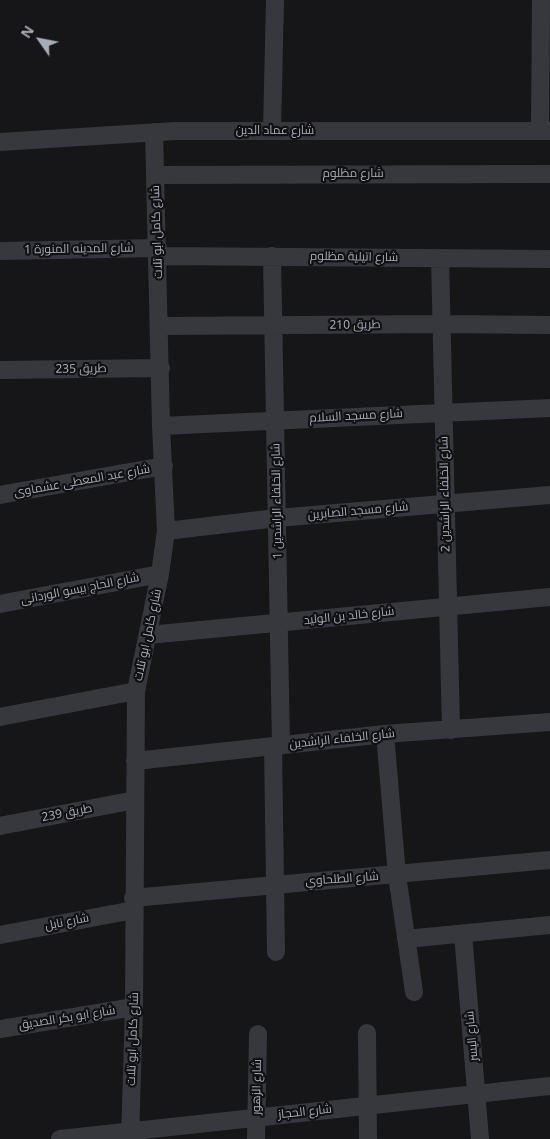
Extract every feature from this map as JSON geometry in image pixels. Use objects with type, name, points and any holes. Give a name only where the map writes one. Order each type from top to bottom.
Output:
[{"type":"street","points":[[272,130],[275,0]]},
{"type":"street","points":[[541,0],[545,132]]},
{"type":"street","name":"شارع عماد الدين","points":[[0,142],[154,132],[272,130],[545,132]]},
{"type":"street","name":"شارع كامل ابو تلات","points":[[130,1135],[134,1007],[136,691],[160,574],[166,531],[161,426],[154,132]]},
{"type":"street","name":"شارع مظلوم","points":[[156,175],[550,174]]},
{"type":"street","name":"شارع المدينه المنورة 1","points":[[0,251],[158,252]]},
{"type":"street","name":"شارع اتيلية مظلوم","points":[[158,252],[272,256],[550,259]]},
{"type":"street","name":"شارع الخلفاء الراشدين 1","points":[[272,256],[279,622],[275,884],[276,952]]},
{"type":"street","name":"شارع الخلفاء الراشدين 2","points":[[440,258],[451,730]]},
{"type":"street","name":"طريق 210","points":[[160,326],[550,325]]},
{"type":"street","name":"طريق 235","points":[[0,370],[161,368]]},
{"type":"street","name":"شارع مسجد السلام","points":[[161,426],[550,408]]},
{"type":"street","name":"شارع عبد المعطى عشماوى","points":[[0,496],[164,466]]},
{"type":"street","name":"شارع مسجد الصابرين","points":[[166,531],[277,518],[550,495]]},
{"type":"street","name":"شارع الحاج بيسو الوردانى","points":[[0,604],[160,574]]},
{"type":"street","name":"شارع خالد بن الوليد","points":[[148,635],[550,597]]},
{"type":"street","points":[[0,717],[136,691]]},
{"type":"street","name":"شارع الخلفاء الراشدين","points":[[135,761],[385,734],[550,722]]},
{"type":"street","points":[[385,734],[397,875],[414,992]]},
{"type":"street","name":"طريق 239","points":[[0,826],[135,800]]},
{"type":"street","name":"شارع الطلحاوي","points":[[134,904],[275,884],[397,875],[550,860]]},
{"type":"street","name":"شارع نايل","points":[[0,935],[134,904]]},
{"type":"street","points":[[406,939],[550,926]]},
{"type":"street","name":"شارع اليسر","points":[[463,934],[478,1094],[480,1139]]},
{"type":"street","name":"شارع ابو بكر الصديق","points":[[0,1029],[134,1007]]},
{"type":"street","points":[[367,1033],[368,1139]]},
{"type":"street","name":"شارع الزهور","points":[[256,1139],[258,1034]]},
{"type":"street","name":"شارع الحجاز","points":[[60,1139],[130,1135],[256,1117],[550,1086]]}]
